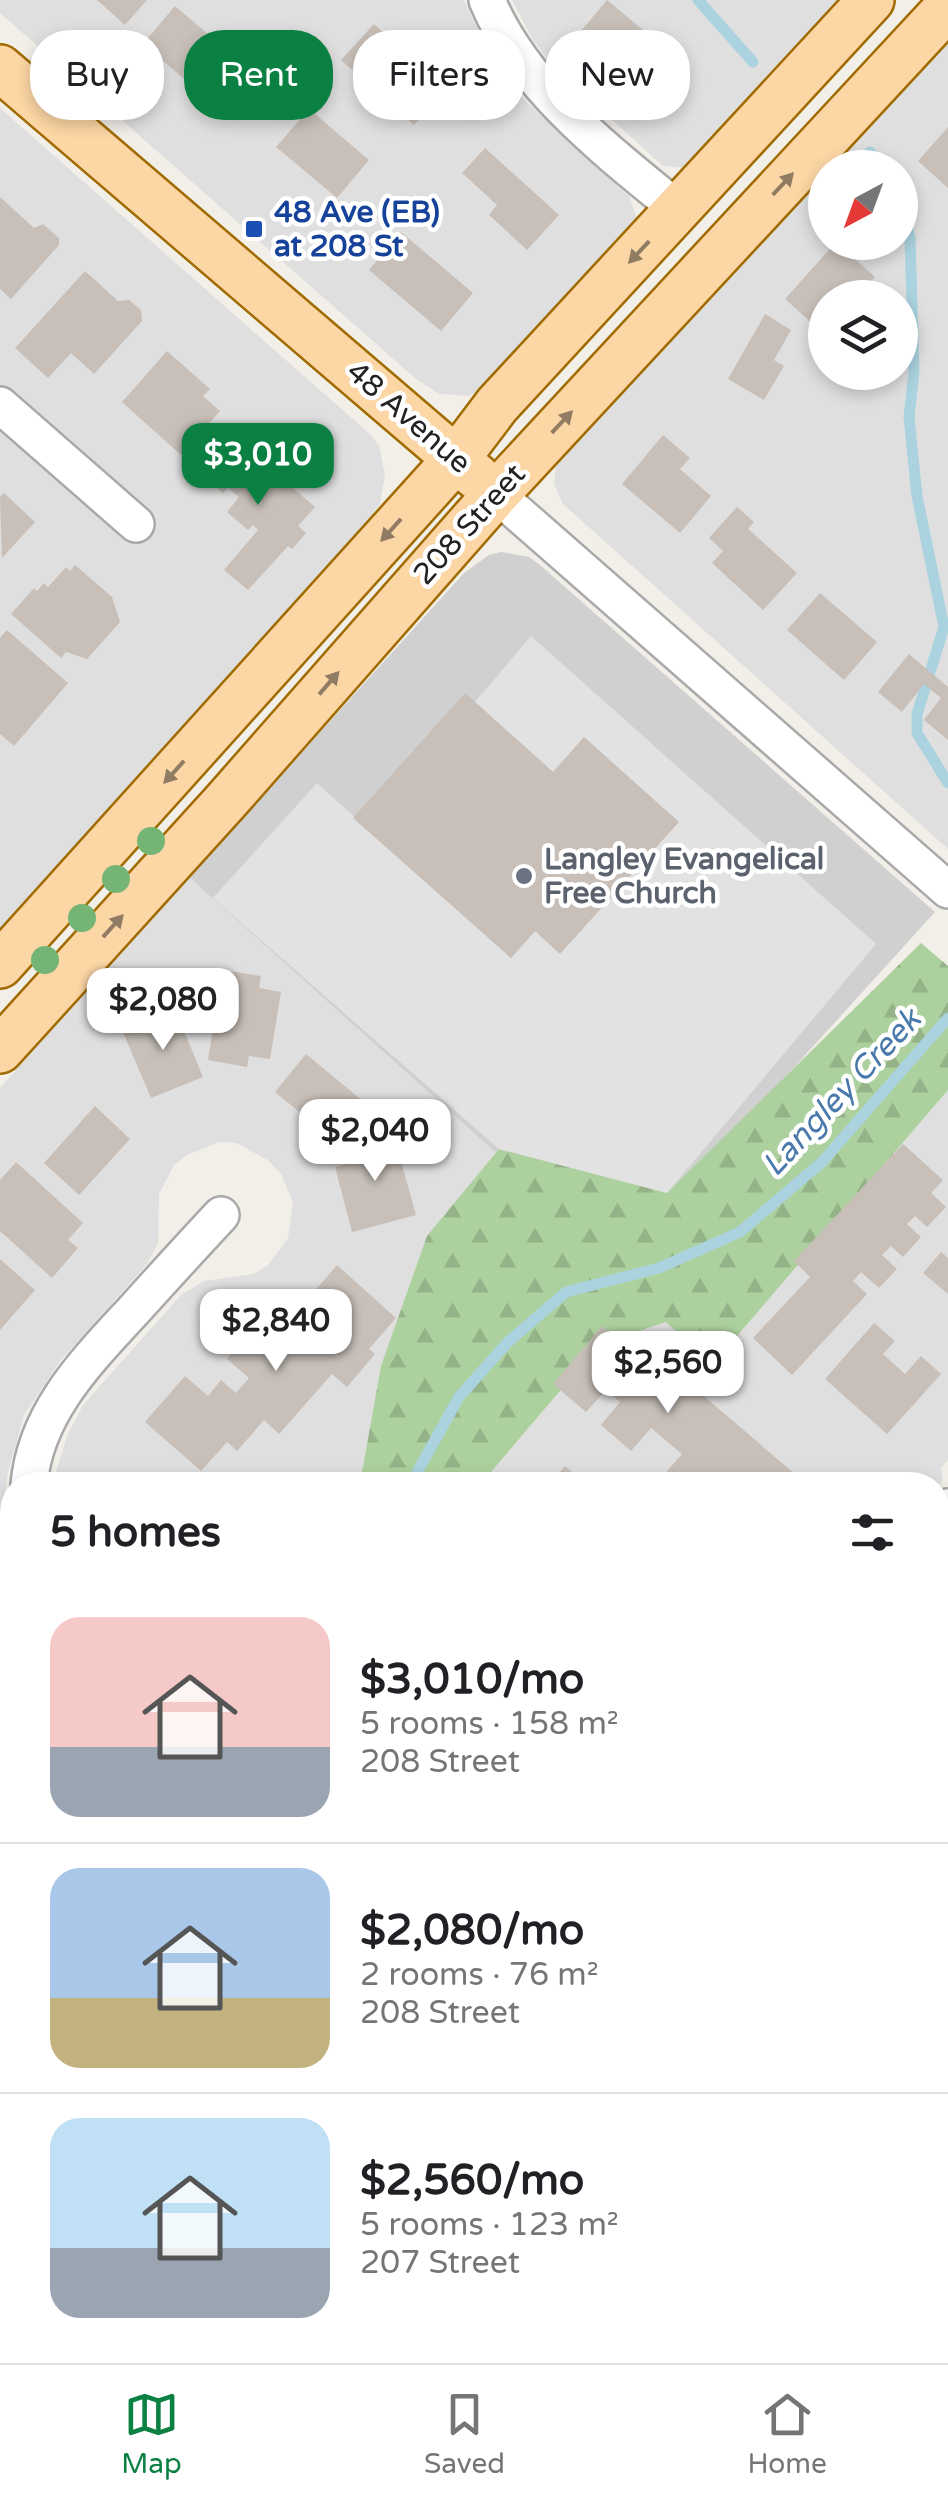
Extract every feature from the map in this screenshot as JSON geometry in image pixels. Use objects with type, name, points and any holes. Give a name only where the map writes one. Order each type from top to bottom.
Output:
[{"type":"main road","name":"208 Street","points":[[0,964],[457,458],[498,404],[871,0]]},
{"type":"main road","name":"208 Street","points":[[0,1050],[496,494],[948,8]]},
{"type":"main road","name":"48 Avenue","points":[[0,68],[496,494]]},
{"type":"street","points":[[486,0],[512,50],[543,90],[679,210]]},
{"type":"street","points":[[0,405],[136,524]]},
{"type":"street","name":"48 Avenue","points":[[496,494],[948,890]]},
{"type":"street","points":[[30,1472],[45,1422],[66,1388],[220,1214]]},
{"type":"shaded area","points":[[0,0],[464,0],[478,30],[353,30],[353,120],[525,120],[525,100],[629,196],[637,219],[634,229],[482,391],[468,396],[439,394],[416,379],[122,120],[164,120],[164,30],[30,30],[30,39],[0,13]]},
{"type":"shaded area","points":[[512,0],[851,0],[686,168],[663,166],[612,120],[690,120],[690,30],[545,30],[545,55]]},
{"type":"shaded area","points":[[948,38],[948,849],[563,504],[554,484],[556,467],[808,190],[808,260],[918,260],[918,150],[845,150]]},
{"type":"shaded area","points":[[0,108],[371,435],[379,446],[385,475],[380,503],[371,517],[0,929],[0,423],[152,521],[0,386]]},
{"type":"shaded area","points":[[501,552],[529,557],[541,566],[935,912],[662,1213],[531,1184],[189,877],[464,573],[489,555]]},
{"type":"shaded area","points":[[531,636],[876,944],[667,1193],[499,1149],[213,898],[317,783],[511,958],[535,931],[553,772],[475,702]]},
{"type":"shaded area","points":[[189,877],[499,1149],[362,1472],[56,1472],[67,1436],[83,1405],[181,1295],[204,1281],[254,1274],[268,1265],[288,1238],[293,1203],[281,1174],[269,1161],[237,1143],[219,1142],[174,1165],[159,1194],[158,1243],[147,1264],[60,1361],[24,1415],[8,1472],[0,1472],[0,1088]]},
{"type":"shaded area","points":[[948,1090],[948,1460],[942,1472],[491,1472],[600,1344],[666,1322],[712,1364]]},
{"type":"green space","points":[[921,943],[948,966],[948,1090],[712,1365],[666,1322],[600,1344],[491,1472],[361,1472],[381,1366],[427,1236],[499,1149],[667,1193]]},
{"type":"building","points":[[97,0],[147,0],[125,25]]},
{"type":"building","points":[[607,0],[643,30],[582,30]]},
{"type":"building","points":[[175,6],[203,30],[184,30],[184,79],[164,62],[164,30],[155,30]]},
{"type":"building","points":[[353,47],[353,71],[341,60]]},
{"type":"building","points":[[299,120],[322,120],[369,160],[337,198],[276,147]]},
{"type":"building","points":[[948,127],[948,188],[918,161]]},
{"type":"building","points":[[485,148],[559,215],[527,250],[489,215],[497,205],[462,173]]},
{"type":"building","points":[[0,197],[34,228],[43,224],[59,238],[59,245],[11,299],[0,289]]},
{"type":"building","points":[[401,232],[473,293],[441,331],[369,270]]},
{"type":"building","points":[[820,260],[856,260],[875,277],[808,280],[808,320],[785,299]]},
{"type":"building","points":[[85,271],[118,301],[129,300],[141,310],[142,321],[94,374],[71,353],[48,378],[15,348]]},
{"type":"building","points":[[765,314],[791,330],[774,360],[784,366],[764,400],[728,379]]},
{"type":"building","points":[[167,351],[210,389],[203,396],[220,411],[181,455],[122,402]]},
{"type":"building","points":[[232,435],[255,455],[258,452],[273,466],[270,468],[315,507],[298,526],[306,533],[292,549],[288,546],[248,590],[224,570],[258,530],[253,525],[248,530],[227,512],[239,497],[228,488],[223,493],[200,473]]},
{"type":"building","points":[[663,435],[690,458],[680,469],[711,496],[680,533],[622,484]]},
{"type":"building","points":[[4,493],[35,522],[2,558],[0,497]]},
{"type":"building","points":[[737,507],[754,522],[748,529],[797,573],[763,610],[712,563],[723,551],[709,538]]},
{"type":"building","points":[[75,565],[112,597],[120,622],[87,659],[66,652],[61,658],[11,614],[34,588],[37,591],[44,583],[48,587],[66,567],[70,571]]},
{"type":"building","points":[[820,593],[877,642],[844,680],[787,630]]},
{"type":"building","points":[[7,630],[68,683],[14,746],[0,734],[0,638]]},
{"type":"building","points":[[909,654],[948,687],[948,740],[924,720],[941,698],[924,684],[902,712],[878,692]]},
{"type":"building","name":"Langley Evangelical Free Church","points":[[465,693],[553,772],[584,737],[679,822],[560,954],[535,931],[511,958],[353,818]]},
{"type":"building","points":[[222,970],[261,976],[259,988],[281,992],[270,1059],[249,1056],[247,1067],[208,1060]]},
{"type":"building","points":[[175,1009],[203,1077],[151,1098],[122,1030]]},
{"type":"building","points":[[306,1054],[363,1101],[332,1139],[275,1092]]},
{"type":"building","points":[[95,1106],[130,1139],[79,1195],[44,1163]]},
{"type":"building","points":[[393,1132],[416,1215],[352,1232],[335,1167],[353,1162],[348,1144]]},
{"type":"building","points":[[903,1144],[943,1180],[931,1193],[946,1207],[927,1227],[915,1216],[907,1224],[921,1237],[903,1257],[891,1246],[882,1255],[897,1269],[879,1288],[861,1272],[853,1281],[867,1294],[792,1375],[753,1338],[810,1277],[794,1261]]},
{"type":"building","points":[[16,1162],[83,1223],[68,1240],[78,1248],[52,1278],[0,1231],[0,1180]]},
{"type":"building","points":[[941,1252],[948,1258],[948,1294],[923,1273]]},
{"type":"building","points":[[0,1259],[35,1290],[0,1330]]},
{"type":"building","points":[[337,1265],[396,1318],[369,1349],[375,1354],[347,1387],[332,1374],[279,1434],[264,1420],[237,1451],[227,1442],[201,1471],[145,1422],[185,1376],[208,1396],[221,1380],[236,1393],[249,1378],[227,1359],[253,1329],[276,1349],[288,1334],[304,1348],[317,1333],[295,1314]]},
{"type":"building","points":[[874,1323],[895,1341],[883,1354],[905,1374],[921,1356],[941,1374],[887,1434],[825,1379]]},
{"type":"building","points":[[602,1326],[635,1354],[643,1344],[792,1472],[666,1472],[682,1454],[651,1428],[631,1451],[601,1425],[620,1402],[606,1390],[586,1412],[553,1384]]},
{"type":"waterway","name":"Langley Creek","points":[[698,0],[753,62]]},
{"type":"waterway","name":"Langley Creek","points":[[911,260],[914,372],[909,417],[917,496],[944,627],[917,714],[917,733],[948,783]]},
{"type":"waterway","name":"Langley Creek","points":[[417,1472],[459,1397],[508,1342],[566,1292],[659,1268],[740,1232],[822,1162],[948,1018]]},
{"type":"place","name":"48 Ave (EB) at 208 St","points":[[254,229]]},
{"type":"place","name":"Langley Evangelical Free Church","points":[[524,876]]}]
